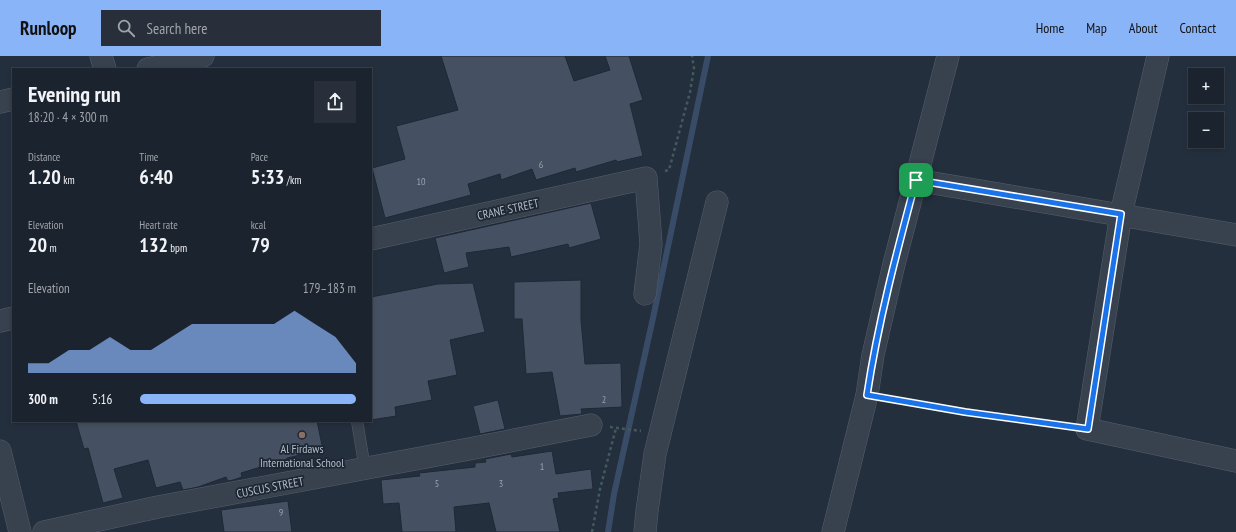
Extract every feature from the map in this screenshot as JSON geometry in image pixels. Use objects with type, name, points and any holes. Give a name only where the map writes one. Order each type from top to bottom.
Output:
[{"type":"street","points":[[101,56],[105,68]]},
{"type":"street","points":[[152,68],[203,56]]},
{"type":"street","points":[[833,532],[867,395],[873,355],[894,264],[948,56]]},
{"type":"street","points":[[1158,56],[1121,214],[1088,429],[1236,461]]},
{"type":"street","points":[[0,102],[12,99]]},
{"type":"street","points":[[645,294],[651,244],[646,178]]},
{"type":"street","name":"CRANE STREET","points":[[372,239],[646,178]]},
{"type":"street","points":[[916,180],[1236,234]]},
{"type":"street","points":[[645,532],[646,511],[656,454],[717,202]]},
{"type":"street","points":[[0,321],[12,318]]},
{"type":"street","name":"CUSCUS STREET","points":[[44,532],[158,507],[366,469],[592,425]]},
{"type":"street","points":[[0,451],[20,532]]},
{"type":"lane","points":[[357,422],[366,469]]},
{"type":"path","points":[[646,178],[669,170],[690,92],[694,68],[692,56]]},
{"type":"path","points":[[867,395],[1088,429]]},
{"type":"path","points":[[592,532],[600,489],[616,428],[641,431]]},
{"type":"building","points":[[441,56],[565,56],[574,81],[610,70],[605,56],[629,56],[643,100],[630,104],[643,156],[617,162],[616,160],[576,172],[575,168],[536,180],[532,169],[501,180],[500,174],[468,184],[471,195],[385,218],[372,168],[405,159],[396,126],[458,110]]},
{"type":"building","points":[[591,203],[601,239],[569,248],[568,244],[511,257],[509,247],[466,253],[469,267],[444,273],[435,238]]},
{"type":"building","points":[[581,280],[581,320],[585,364],[621,363],[622,407],[581,409],[582,414],[560,416],[552,372],[526,374],[522,319],[514,319],[514,282]]},
{"type":"building","points":[[473,283],[485,332],[450,340],[457,375],[428,381],[432,400],[395,407],[396,416],[372,420],[372,297],[438,284]]},
{"type":"building","points":[[498,400],[505,429],[480,434],[473,406]]},
{"type":"building","points":[[76,422],[317,422],[323,450],[287,458],[241,473],[242,477],[233,480],[228,481],[226,477],[198,487],[183,490],[180,482],[156,488],[148,460],[114,469],[123,498],[103,503],[88,448],[84,449]]},
{"type":"building","points":[[552,451],[556,474],[591,469],[593,489],[558,493],[559,498],[553,499],[560,532],[496,532],[489,503],[454,507],[456,532],[402,532],[399,503],[383,504],[381,480],[420,476],[419,473],[475,467],[475,463],[486,462],[485,459],[511,454],[512,457]]},
{"type":"building","points":[[288,501],[292,532],[224,532],[221,510]]},
{"type":"waterway","points":[[608,532],[614,494],[653,318],[708,56]]},
{"type":"place","name":"Al Firdaws International School","points":[[302,435]]},
{"type":"route","points":[[916,180],[1121,214],[1088,429],[965,412],[867,395],[873,355],[894,264],[916,180]]}]
